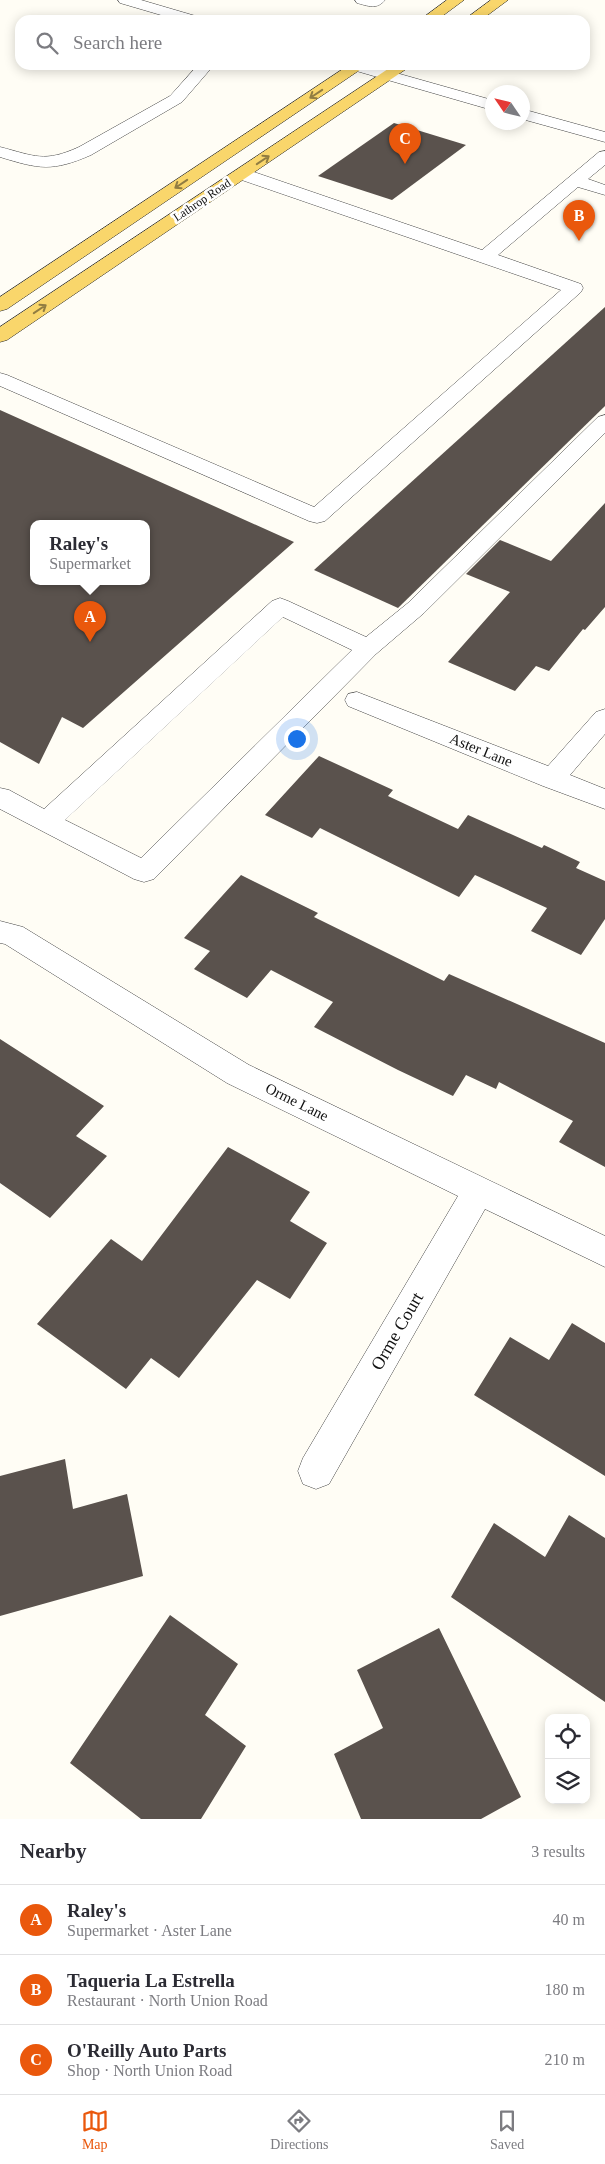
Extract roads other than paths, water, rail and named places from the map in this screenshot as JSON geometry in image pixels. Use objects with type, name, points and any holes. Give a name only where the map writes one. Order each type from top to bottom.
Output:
[{"type":"main road","points":[[435,15],[458,0]]},
{"type":"main road","points":[[478,15],[500,0]]},
{"type":"main road","name":"Lathrop Road","points":[[0,305],[349,70]]},
{"type":"main road","name":"Lathrop Road","points":[[0,336],[397,70]]},
{"type":"street","points":[[125,0],[152,3],[182,15]]},
{"type":"street","points":[[362,0],[373,3],[378,0]]},
{"type":"street","points":[[0,152],[30,161],[46,163],[69,158],[85,151],[176,99],[202,70]]},
{"type":"street","points":[[368,70],[485,103]]},
{"type":"street","points":[[530,116],[605,137]]},
{"type":"street","points":[[484,257],[605,156]]},
{"type":"street","points":[[0,378],[316,516],[574,288],[242,174]]},
{"type":"street","points":[[575,181],[605,190]]},
{"type":"street","points":[[0,797],[144,872],[368,648],[416,608],[605,421]]},
{"type":"street","points":[[46,822],[280,606],[368,648]]},
{"type":"street","name":"Aster Lane","points":[[357,700],[605,799]]},
{"type":"street","points":[[552,779],[605,718]]},
{"type":"street","name":"Orme Lane","points":[[0,932],[14,935],[238,1074],[605,1252]]},
{"type":"street","name":"Orme Court","points":[[316,1471],[478,1191]]},
{"type":"place","name":"O'Reilly Auto Parts","points":[[405,164]]},
{"type":"place","name":"Taqueria La Estrella","points":[[579,241]]},
{"type":"place","name":"Raley's","points":[[90,642]]}]
